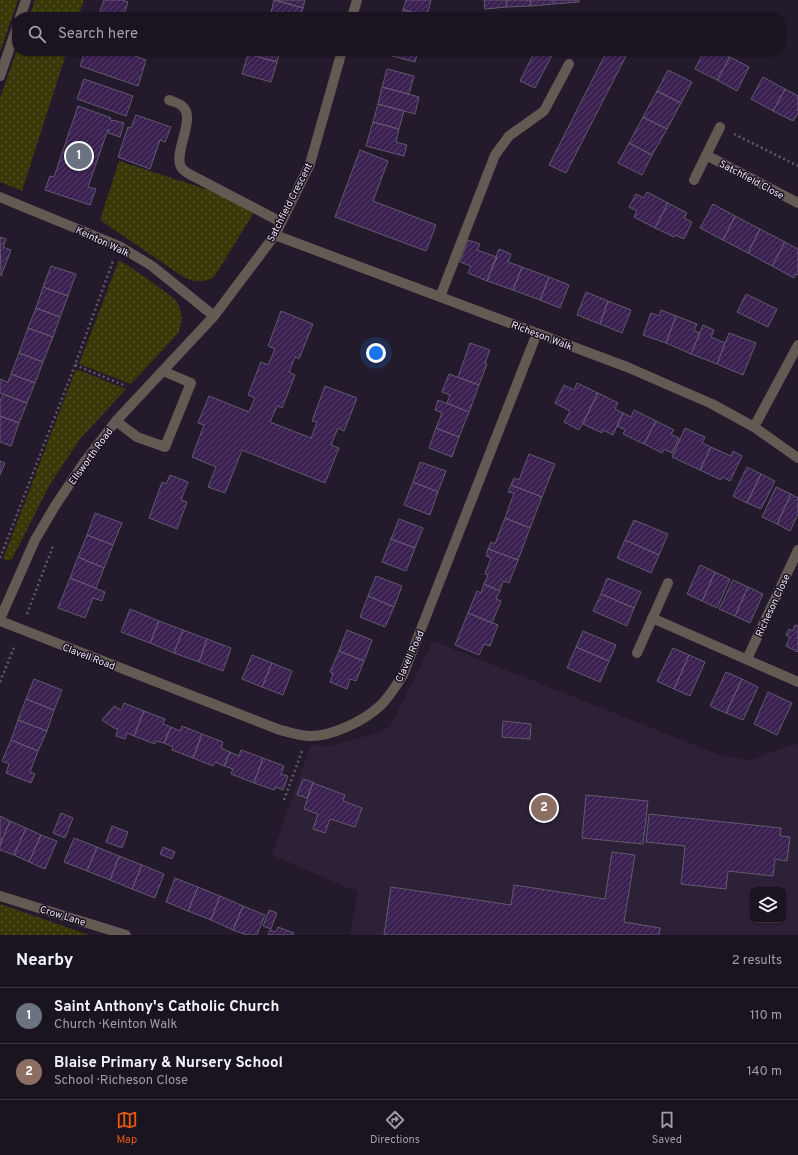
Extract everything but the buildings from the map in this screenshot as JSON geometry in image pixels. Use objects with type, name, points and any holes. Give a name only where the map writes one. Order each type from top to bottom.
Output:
[{"type":"street","points":[[22,12],[26,0]]},
{"type":"street","points":[[353,12],[356,0]]},
{"type":"street","points":[[0,76],[12,41]]},
{"type":"street","name":"Satchfield Crescent","points":[[214,316],[275,235],[310,164],[341,56]]},
{"type":"street","points":[[440,296],[495,155],[510,136],[544,111],[569,64]]},
{"type":"street","points":[[169,100],[183,106],[187,112],[187,122],[180,158],[181,166],[185,171],[281,222]]},
{"type":"street","points":[[694,180],[720,127]]},
{"type":"street","name":"Satchfield Close","points":[[706,155],[798,203]]},
{"type":"street","name":"Keinton Walk","points":[[0,197],[118,246],[152,266],[214,316]]},
{"type":"street","name":"Richeson Walk","points":[[275,235],[626,367],[705,401],[754,427],[798,458]]},
{"type":"street","name":"Ellsworth Road","points":[[0,620],[35,540],[55,506],[85,461],[116,421],[214,316]]},
{"type":"street","name":"Clavell Road","points":[[0,620],[280,730],[308,736],[332,733],[371,714],[391,693],[403,675],[537,333]]},
{"type":"street","points":[[754,427],[798,345]]},
{"type":"street","points":[[116,421],[137,437],[165,447],[191,383],[163,371]]},
{"type":"street","name":"Richeson Close","points":[[746,659],[798,550]]},
{"type":"street","points":[[637,653],[668,583]]},
{"type":"street","points":[[652,618],[798,682]]},
{"type":"street","name":"Crow Lane","points":[[0,896],[126,935]]},
{"type":"path","points":[[720,127],[798,166]]},
{"type":"path","points":[[0,558],[75,365],[118,246]]},
{"type":"path","points":[[75,365],[143,393]]},
{"type":"path","points":[[0,682],[54,542]]},
{"type":"path","points":[[284,800],[308,736]]},
{"type":"shaded area","points":[[0,0],[18,0],[14,12],[12,12],[12,17],[0,52]]},
{"type":"shaded area","points":[[35,0],[84,0],[80,12],[31,12]]},
{"type":"shaded area","points":[[15,56],[65,56],[22,191],[0,182],[0,98]]},
{"type":"shaded area","points":[[119,161],[258,206],[214,277],[200,281],[185,278],[100,220]]},
{"type":"shaded area","points":[[119,260],[176,300],[182,317],[179,332],[131,384],[79,364]]},
{"type":"shaded area","points":[[76,369],[126,389],[80,439],[50,484],[11,561],[3,559]]},
{"type":"shaded area","points":[[433,641],[722,756],[751,760],[798,743],[798,935],[350,935],[358,892],[272,855],[311,745],[330,746],[370,735],[390,727]]},
{"type":"shaded area","points":[[0,904],[9,907],[89,935],[0,935]]},
{"type":"place","name":"Saint Anthony's Catholic Church","points":[[79,156]]},
{"type":"place","name":"Blaise Primary & Nursery School","points":[[544,808]]}]
